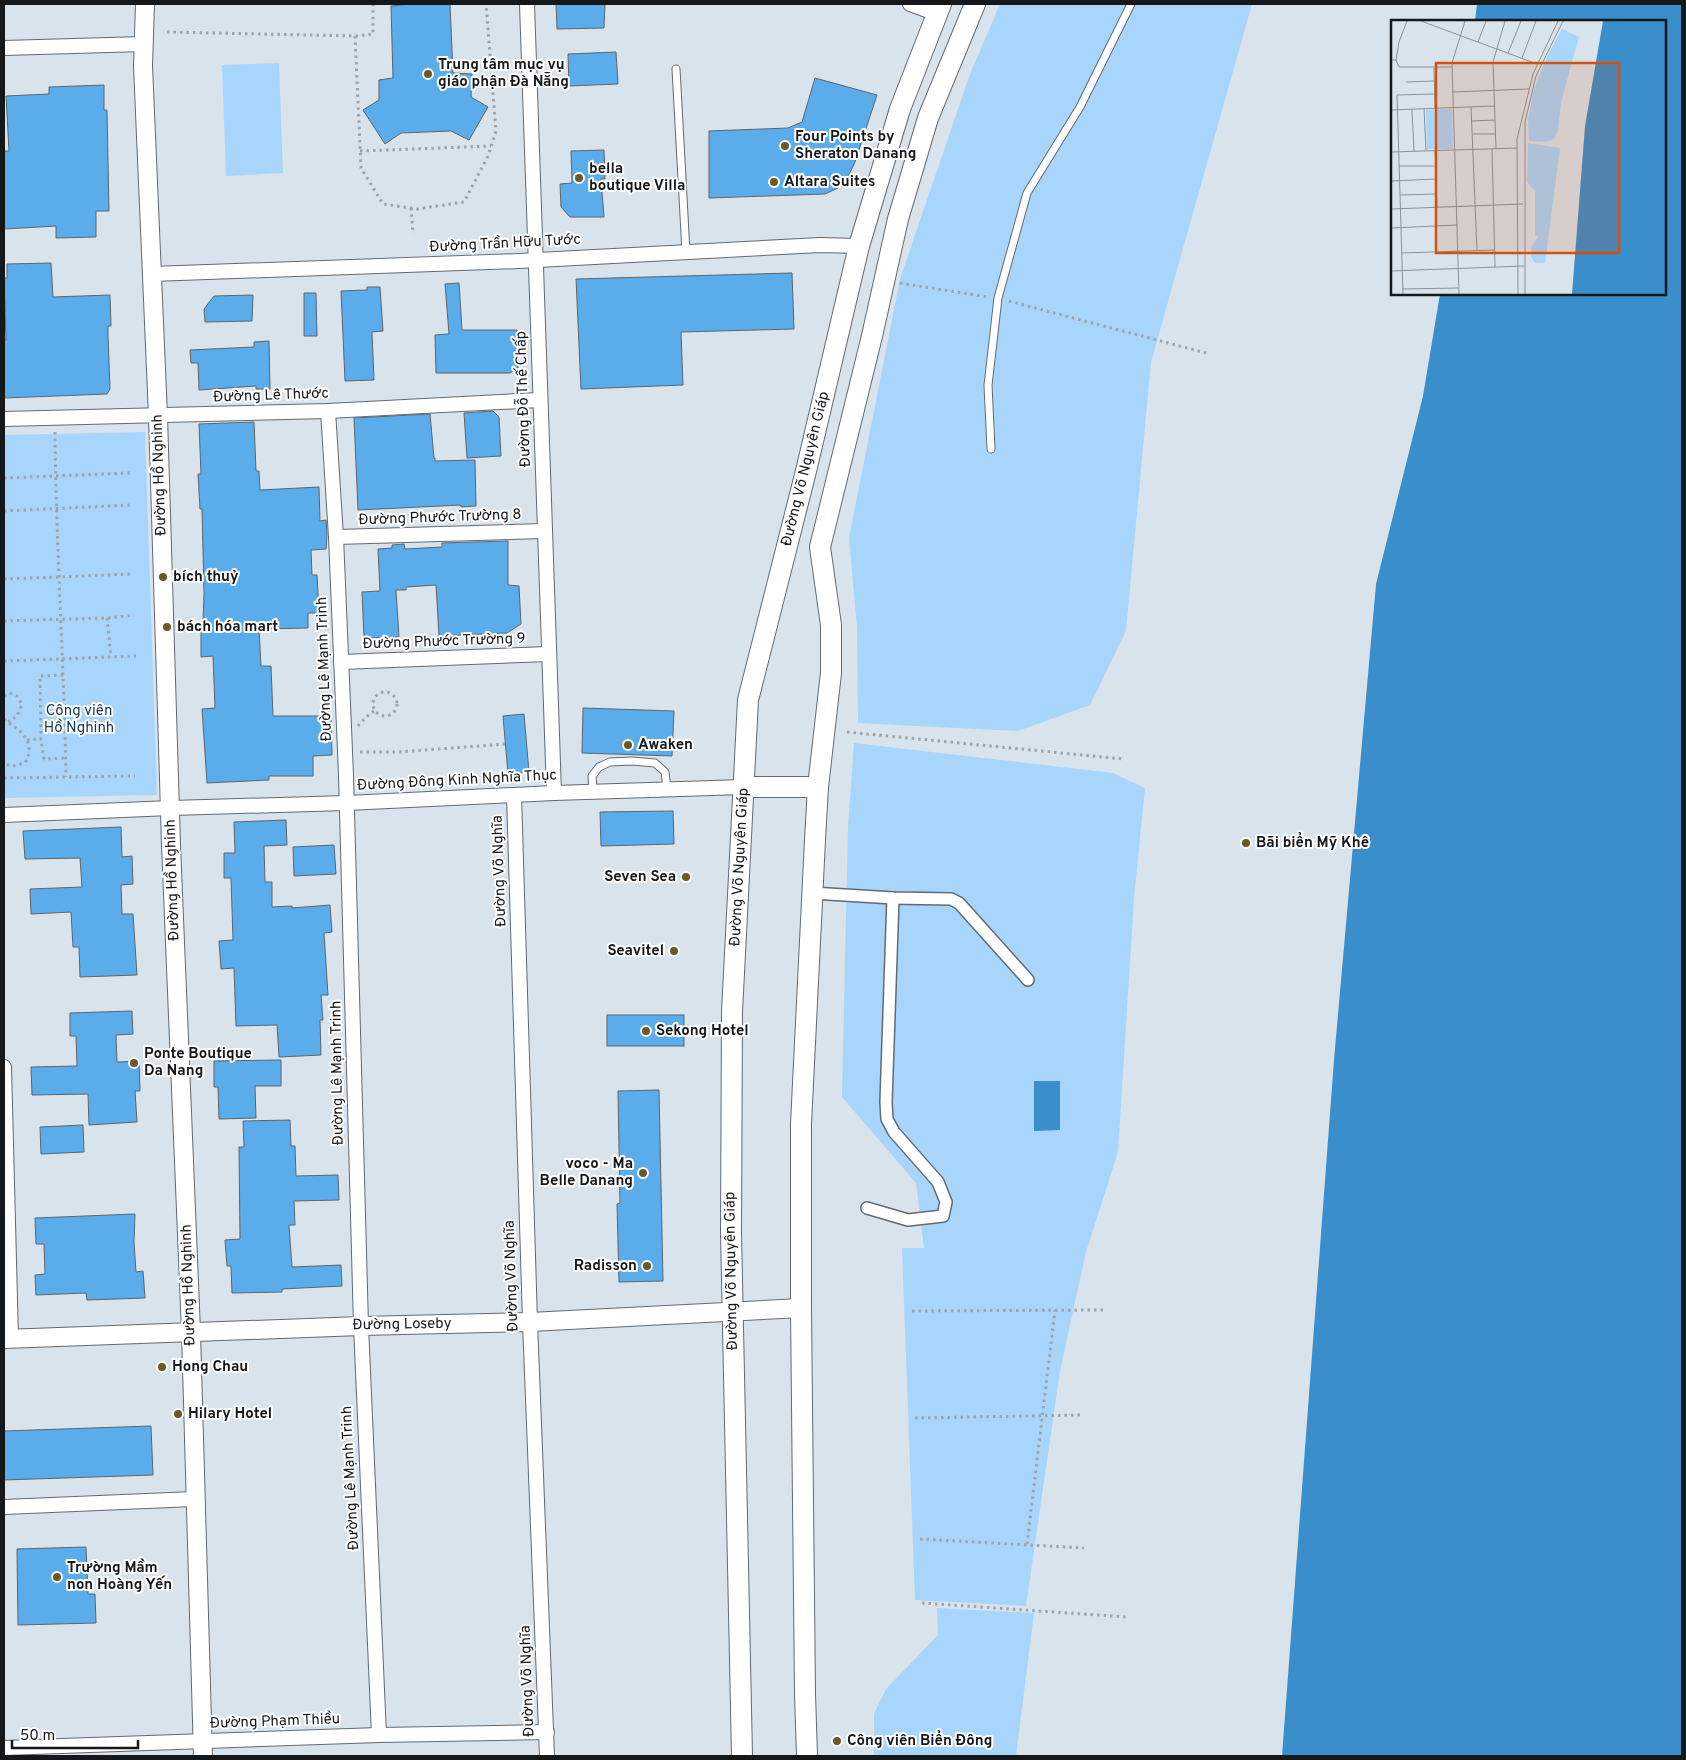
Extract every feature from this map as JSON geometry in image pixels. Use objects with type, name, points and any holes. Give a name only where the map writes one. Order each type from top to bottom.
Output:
[{"type":"main road","points":[[807,1756],[801,1308],[802,1124],[818,787],[830,673],[831,625],[820,548],[872,336],[898,219],[928,118],[975,4]]},
{"type":"main road","points":[[939,9],[966,26]]},
{"type":"main road","name":"Đường Võ Nguyên Giáp","points":[[742,1756],[732,1311],[732,1012],[748,700],[806,471],[859,246],[900,109],[939,9]]},
{"type":"main road","points":[[859,246],[890,253]]},
{"type":"main road","points":[[744,787],[818,787]]},
{"type":"street","name":"Đường Hồ Nghinh","points":[[145,4],[144,66],[191,1332],[194,1499],[203,1749]]},
{"type":"street","name":"Đường Đỗ Thế Chấp","points":[[527,4],[539,400],[554,792]]},
{"type":"street","points":[[910,4],[939,9]]},
{"type":"street","points":[[4,48],[144,44]]},
{"type":"street","name":"Đường Trần Hữu Tước","points":[[152,274],[536,259],[820,245],[859,246]]},
{"type":"street","name":"Đường Lê Thước","points":[[4,419],[328,411],[539,400]]},
{"type":"street","name":"Đường Lê Mạnh Trinh","points":[[328,411],[336,537],[347,803],[361,1326],[379,1735]]},
{"type":"street","name":"Đường Phước Trường 8","points":[[336,537],[545,531]]},
{"type":"street","name":"Đường Phước Trường 9","points":[[341,662],[548,654]]},
{"type":"street","name":"Đường Đông Kinh Nghĩa Thục","points":[[4,815],[347,803],[554,792],[744,787]]},
{"type":"street","name":"Đường Võ Nghĩa","points":[[514,795],[530,1322],[547,1756]]},
{"type":"street","points":[[812,893],[893,898],[951,899],[960,903],[1028,980]]},
{"type":"street","points":[[867,1208],[908,1220],[944,1216],[946,1202],[938,1182],[894,1132],[887,1119],[893,898]]},
{"type":"street","points":[[4,1067],[7,1339]]},
{"type":"street","name":"Đường Loseby","points":[[7,1339],[530,1322],[801,1308]]},
{"type":"street","points":[[4,1507],[194,1499]]},
{"type":"street","name":"Đường Phạm Thiều","points":[[4,1748],[203,1749],[379,1735],[547,1732]]},
{"type":"lane","points":[[991,450],[988,385],[998,298],[1026,193],[1080,107],[1131,4]]},
{"type":"lane","points":[[676,69],[686,252]]},
{"type":"lane","points":[[593,791],[592,776],[599,767],[610,762],[632,761],[655,763],[666,772],[667,789]]},
{"type":"path","points":[[167,32],[355,36],[373,34],[373,4]]},
{"type":"path","points":[[355,36],[361,168],[383,204],[417,209],[464,202],[491,146],[496,131],[486,4]]},
{"type":"path","points":[[360,151],[491,146]]},
{"type":"path","points":[[411,208],[413,234]]},
{"type":"path","points":[[895,282],[998,298],[1210,354]]},
{"type":"path","points":[[55,429],[55,508],[63,659],[66,777]]},
{"type":"path","points":[[4,478],[130,473]]},
{"type":"path","points":[[4,511],[131,505]]},
{"type":"path","points":[[4,579],[133,574]]},
{"type":"path","points":[[4,621],[107,618],[134,615]]},
{"type":"path","points":[[107,618],[111,657]]},
{"type":"path","points":[[4,660],[136,656]]},
{"type":"path","points":[[63,676],[40,676],[41,740],[44,759],[66,758]]},
{"type":"path","points":[[384,692],[392,694],[395,698],[396,709],[391,715],[388,717],[380,716],[374,711],[372,703],[376,695],[384,692]]},
{"type":"path","points":[[4,696],[9,693],[18,696],[22,704],[18,716],[8,722]]},
{"type":"path","points":[[358,727],[374,711]]},
{"type":"path","points":[[4,719],[20,730],[26,740],[30,753],[24,762],[13,766],[4,764]]},
{"type":"path","points":[[847,732],[1123,759]]},
{"type":"path","points":[[26,740],[41,740]]},
{"type":"path","points":[[359,752],[399,752],[505,744]]},
{"type":"path","points":[[4,778],[135,776]]},
{"type":"path","points":[[1027,1544],[1055,1310]]},
{"type":"path","points":[[912,1311],[1102,1310]]},
{"type":"path","points":[[916,1418],[1084,1415]]},
{"type":"path","points":[[920,1538],[1084,1548]]},
{"type":"path","points":[[922,1603],[1127,1618]]},
{"type":"green space","points":[[1000,4],[1252,4],[1151,362],[1126,631],[1090,705],[1018,731],[858,723],[857,627],[849,538],[900,279],[970,74]]},
{"type":"green space","points":[[279,63],[283,173],[226,176],[222,65]]},
{"type":"green space","name":"Công viên Hồ Nghinh","points":[[145,432],[157,795],[4,798],[4,435]]},
{"type":"green space","points":[[854,743],[1113,773],[1145,788],[1134,898],[1118,1152],[1086,1252],[1060,1371],[1026,1606],[915,1600],[902,1248],[924,1248],[916,1183],[842,1097],[848,828]]},
{"type":"green space","points":[[937,1608],[1034,1613],[1016,1756],[874,1756],[874,1714],[886,1689],[938,1635]]},
{"type":"shaded area","points":[[1477,4],[1682,4],[1682,1756],[1282,1756],[1334,1060],[1376,584],[1423,396],[1440,295],[1666,295],[1666,20],[1475,20]]},
{"type":"shaded area","points":[[1034,1081],[1060,1081],[1060,1130],[1034,1131]]},
{"type":"building","name":"Trung tâm mục vụ giáo phận Đà Nẵng","points":[[450,4],[453,73],[472,74],[471,97],[488,107],[469,140],[451,131],[401,133],[385,144],[363,110],[379,100],[379,80],[393,78],[391,6]]},
{"type":"building","points":[[556,4],[605,4],[604,28],[557,29]]},
{"type":"building","points":[[616,52],[618,84],[569,86],[568,54]]},
{"type":"building","name":"Four Points by Sheraton Danang","points":[[815,78],[877,95],[855,162],[848,177],[838,188],[825,194],[709,198],[709,131],[788,128],[802,122]]},
{"type":"building","points":[[104,85],[104,110],[107,110],[109,211],[96,211],[96,237],[56,238],[56,226],[4,229],[4,151],[9,151],[6,96],[49,94],[49,87]]},
{"type":"building","points":[[604,150],[605,179],[601,179],[604,217],[570,217],[561,207],[560,184],[572,183],[571,151]]},
{"type":"building","points":[[51,263],[53,297],[110,295],[111,326],[108,326],[108,335],[110,389],[107,394],[4,398],[4,340],[6,340],[4,278],[7,278],[7,264]]},
{"type":"building","points":[[792,273],[794,329],[681,332],[683,385],[581,389],[576,279]]},
{"type":"building","points":[[459,283],[462,330],[517,330],[518,368],[510,373],[436,373],[435,335],[449,334],[445,284]]},
{"type":"building","points":[[367,287],[380,287],[383,331],[372,332],[374,380],[345,381],[341,291],[367,290]]},
{"type":"building","points":[[304,293],[316,293],[317,336],[304,336]]},
{"type":"building","points":[[253,295],[252,321],[205,322],[204,309],[214,296]]},
{"type":"building","points":[[269,341],[270,389],[256,389],[256,386],[199,390],[198,363],[191,363],[190,350],[254,347],[254,342]]},
{"type":"building","points":[[493,411],[499,417],[501,456],[467,458],[464,413]]},
{"type":"building","points":[[430,414],[435,461],[475,460],[476,506],[461,507],[461,505],[358,510],[354,418]]},
{"type":"building","points":[[254,422],[256,471],[259,471],[260,490],[319,487],[320,521],[326,520],[327,534],[326,549],[311,550],[312,575],[317,575],[319,613],[308,613],[308,628],[259,629],[261,666],[271,666],[273,716],[331,716],[332,755],[313,756],[313,776],[269,776],[269,780],[207,783],[202,709],[215,708],[213,656],[201,657],[201,622],[203,622],[204,593],[202,509],[200,509],[198,474],[201,474],[199,424]]},
{"type":"building","points":[[508,541],[508,585],[519,586],[521,624],[507,633],[439,636],[436,585],[406,587],[406,590],[396,590],[399,637],[364,638],[362,592],[380,591],[378,549],[392,548],[392,545],[404,544],[405,549],[442,547],[442,543]]},
{"type":"building","points":[[583,708],[674,711],[672,756],[582,753]]},
{"type":"building","points":[[524,714],[529,772],[508,774],[503,716]]},
{"type":"building","points":[[673,811],[674,844],[601,846],[600,812]]},
{"type":"building","points":[[286,820],[287,845],[264,846],[265,882],[272,882],[272,907],[292,906],[292,908],[330,905],[332,932],[324,933],[328,995],[321,995],[323,1020],[320,1020],[321,1055],[279,1057],[277,1025],[236,1026],[234,968],[221,969],[219,941],[233,940],[231,878],[224,878],[224,853],[235,853],[234,822]]},
{"type":"building","points":[[121,827],[122,857],[132,856],[133,884],[121,885],[122,914],[133,914],[137,975],[80,977],[79,947],[73,947],[71,912],[31,914],[30,889],[82,887],[80,858],[25,859],[23,831]]},
{"type":"building","points":[[334,845],[336,874],[294,876],[293,847]]},
{"type":"building","points":[[132,1011],[133,1034],[116,1035],[117,1062],[139,1061],[140,1091],[135,1091],[137,1122],[89,1125],[88,1094],[32,1095],[31,1067],[77,1066],[76,1036],[70,1036],[70,1013]]},
{"type":"building","name":"Sekong Hotel","points":[[607,1015],[684,1015],[684,1046],[607,1046]]},
{"type":"building","points":[[281,1060],[281,1086],[255,1086],[256,1118],[219,1119],[218,1087],[214,1087],[214,1061]]},
{"type":"building","points":[[659,1090],[663,1281],[619,1282],[617,1204],[620,1203],[618,1091]]},
{"type":"building","points":[[290,1120],[291,1146],[295,1146],[296,1176],[338,1175],[339,1200],[294,1201],[295,1225],[289,1225],[292,1267],[341,1265],[342,1286],[282,1289],[282,1292],[232,1293],[231,1266],[227,1266],[225,1240],[240,1239],[239,1147],[244,1147],[243,1121]]},
{"type":"building","points":[[83,1125],[84,1152],[41,1154],[40,1127]]},
{"type":"building","points":[[135,1214],[136,1272],[143,1271],[145,1298],[87,1300],[86,1293],[36,1295],[35,1275],[45,1274],[44,1244],[36,1244],[35,1218]]},
{"type":"building","points":[[151,1426],[153,1475],[4,1480],[4,1431]]},
{"type":"building","points":[[86,1547],[88,1594],[95,1594],[96,1623],[18,1625],[17,1549]]},
{"type":"place","name":"Trung tâm mục vụ giáo phận Đà Nẵng","points":[[428,74]]},
{"type":"place","name":"Four Points by Sheraton Danang","points":[[785,146]]},
{"type":"place","name":"bella boutique Villa","points":[[579,178]]},
{"type":"place","name":"Altara Suites","points":[[774,182]]},
{"type":"place","name":"bích thuỷ","points":[[163,577]]},
{"type":"place","name":"bách hóa mart","points":[[167,627]]},
{"type":"place","name":"Awaken","points":[[628,745]]},
{"type":"place","name":"Bãi biển Mỹ Khê","points":[[1246,843]]},
{"type":"place","name":"Seven Sea","points":[[686,877]]},
{"type":"place","name":"Seavitel","points":[[674,951]]},
{"type":"place","name":"Sekong Hotel","points":[[646,1031]]},
{"type":"place","name":"Ponte Boutique Da Nang","points":[[134,1063]]},
{"type":"place","name":"voco - Ma Belle Danang","points":[[643,1173]]},
{"type":"place","name":"Radisson","points":[[647,1266]]},
{"type":"place","name":"Hong Chau","points":[[162,1367]]},
{"type":"place","name":"Hilary Hotel","points":[[178,1414]]},
{"type":"place","name":"Trường Mầm non Hoàng Yến","points":[[57,1577]]},
{"type":"place","name":"Công viên Biển Đông","points":[[837,1741]]}]
